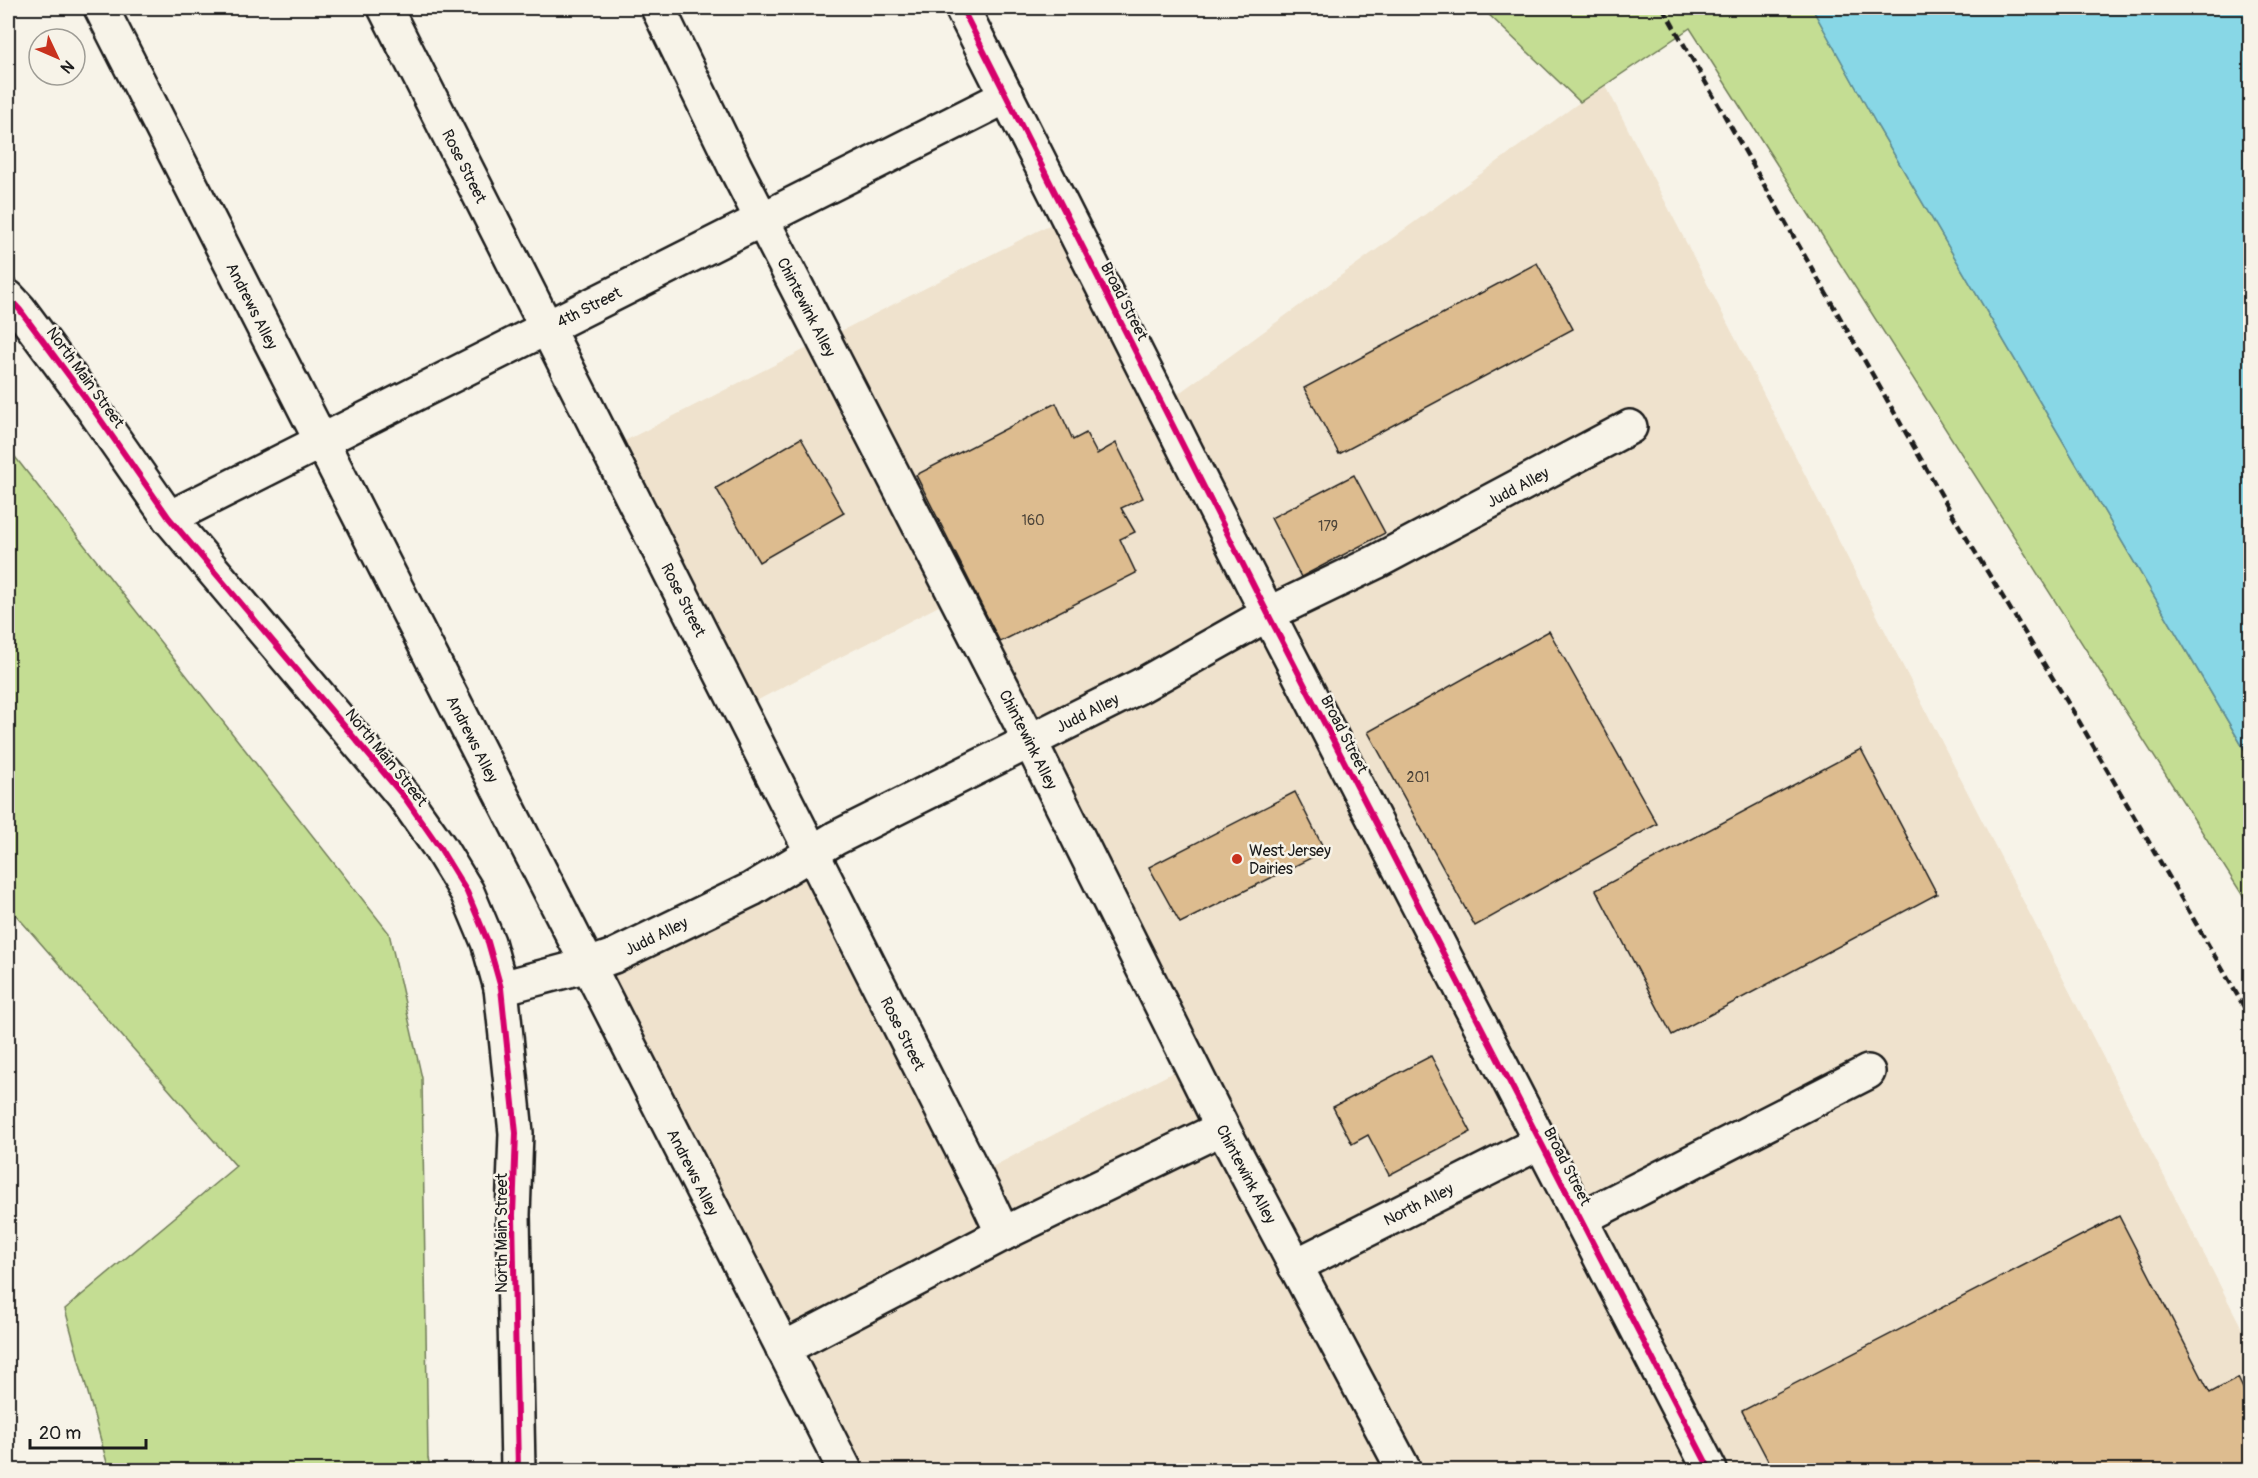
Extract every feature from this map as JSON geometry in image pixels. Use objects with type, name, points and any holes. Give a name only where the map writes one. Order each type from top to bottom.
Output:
[{"type":"street","name":"Andrews Alley","points":[[101,8],[845,1470]]},
{"type":"street","name":"Rose Street","points":[[385,8],[813,852],[1003,1234]]},
{"type":"street","name":"Chintewink Alley","points":[[658,8],[762,220],[1030,741],[1222,1128],[1404,1470]]},
{"type":"street","name":"Broad Street","points":[[962,8],[1268,614],[1710,1470]]},
{"type":"street","name":"4th Street","points":[[169,518],[1007,96]]},
{"type":"street","name":"North Main Street","points":[[8,297],[84,396],[169,518],[405,798],[467,892],[488,942],[501,988],[516,1133],[513,1215],[518,1470]]},
{"type":"street","name":"Judd Alley","points":[[501,988],[614,956],[752,889],[836,838],[1142,685],[1268,614],[1376,562],[1630,427]]},
{"type":"street","points":[[1580,1219],[1868,1072]]},
{"type":"street","points":[[783,1349],[1003,1234],[1222,1128]]},
{"type":"street","name":"North Alley","points":[[1295,1266],[1540,1142]]},
{"type":"shaded area","points":[[1606,86],[2250,1344],[2250,1470],[849,1470],[589,967],[818,848],[992,1167],[1189,1064],[958,596],[733,713],[605,451],[1071,214],[1168,401],[1580,102]]},
{"type":"green space","points":[[1482,8],[1812,8],[1878,127],[2250,759],[2250,907],[1690,28],[1580,102]]},
{"type":"green space","points":[[8,448],[389,933],[422,1078],[428,1458],[431,1470],[109,1470],[65,1309],[236,1166],[8,906]]},
{"type":"water","points":[[1812,8],[2250,8],[2250,759],[1878,127]]},
{"type":"building","points":[[1537,263],[1573,329],[1339,454],[1304,388]]},
{"type":"building","points":[[1056,403],[1073,440],[1086,433],[1097,454],[1116,443],[1143,498],[1121,508],[1135,532],[1120,539],[1136,573],[1000,642],[916,475]]},
{"type":"building","points":[[801,438],[844,513],[759,562],[716,488]]},
{"type":"building","points":[[1354,475],[1385,533],[1301,577],[1271,518]]},
{"type":"building","points":[[1549,631],[1657,824],[1475,926],[1368,732]]},
{"type":"building","points":[[1861,749],[1937,894],[1672,1035],[1596,890]]},
{"type":"building","name":"West Jersey Dairies","points":[[1295,792],[1325,851],[1180,923],[1149,867]]},
{"type":"building","points":[[1431,1056],[1471,1132],[1389,1175],[1368,1135],[1352,1144],[1333,1107]]},
{"type":"building","points":[[2119,1216],[2210,1393],[2238,1378],[2250,1403],[2250,1470],[1773,1470],[1742,1411]]},
{"type":"railway","points":[[1663,8],[1958,524],[2076,716],[2250,1017]]},
{"type":"cycle path","points":[[962,8],[1268,614],[1710,1470]]},
{"type":"cycle path","points":[[8,297],[84,396],[169,518],[405,798],[467,892],[488,942],[501,988],[516,1133],[513,1215],[518,1470]]},
{"type":"place","name":"West Jersey Dairies","points":[[1237,859]]}]
